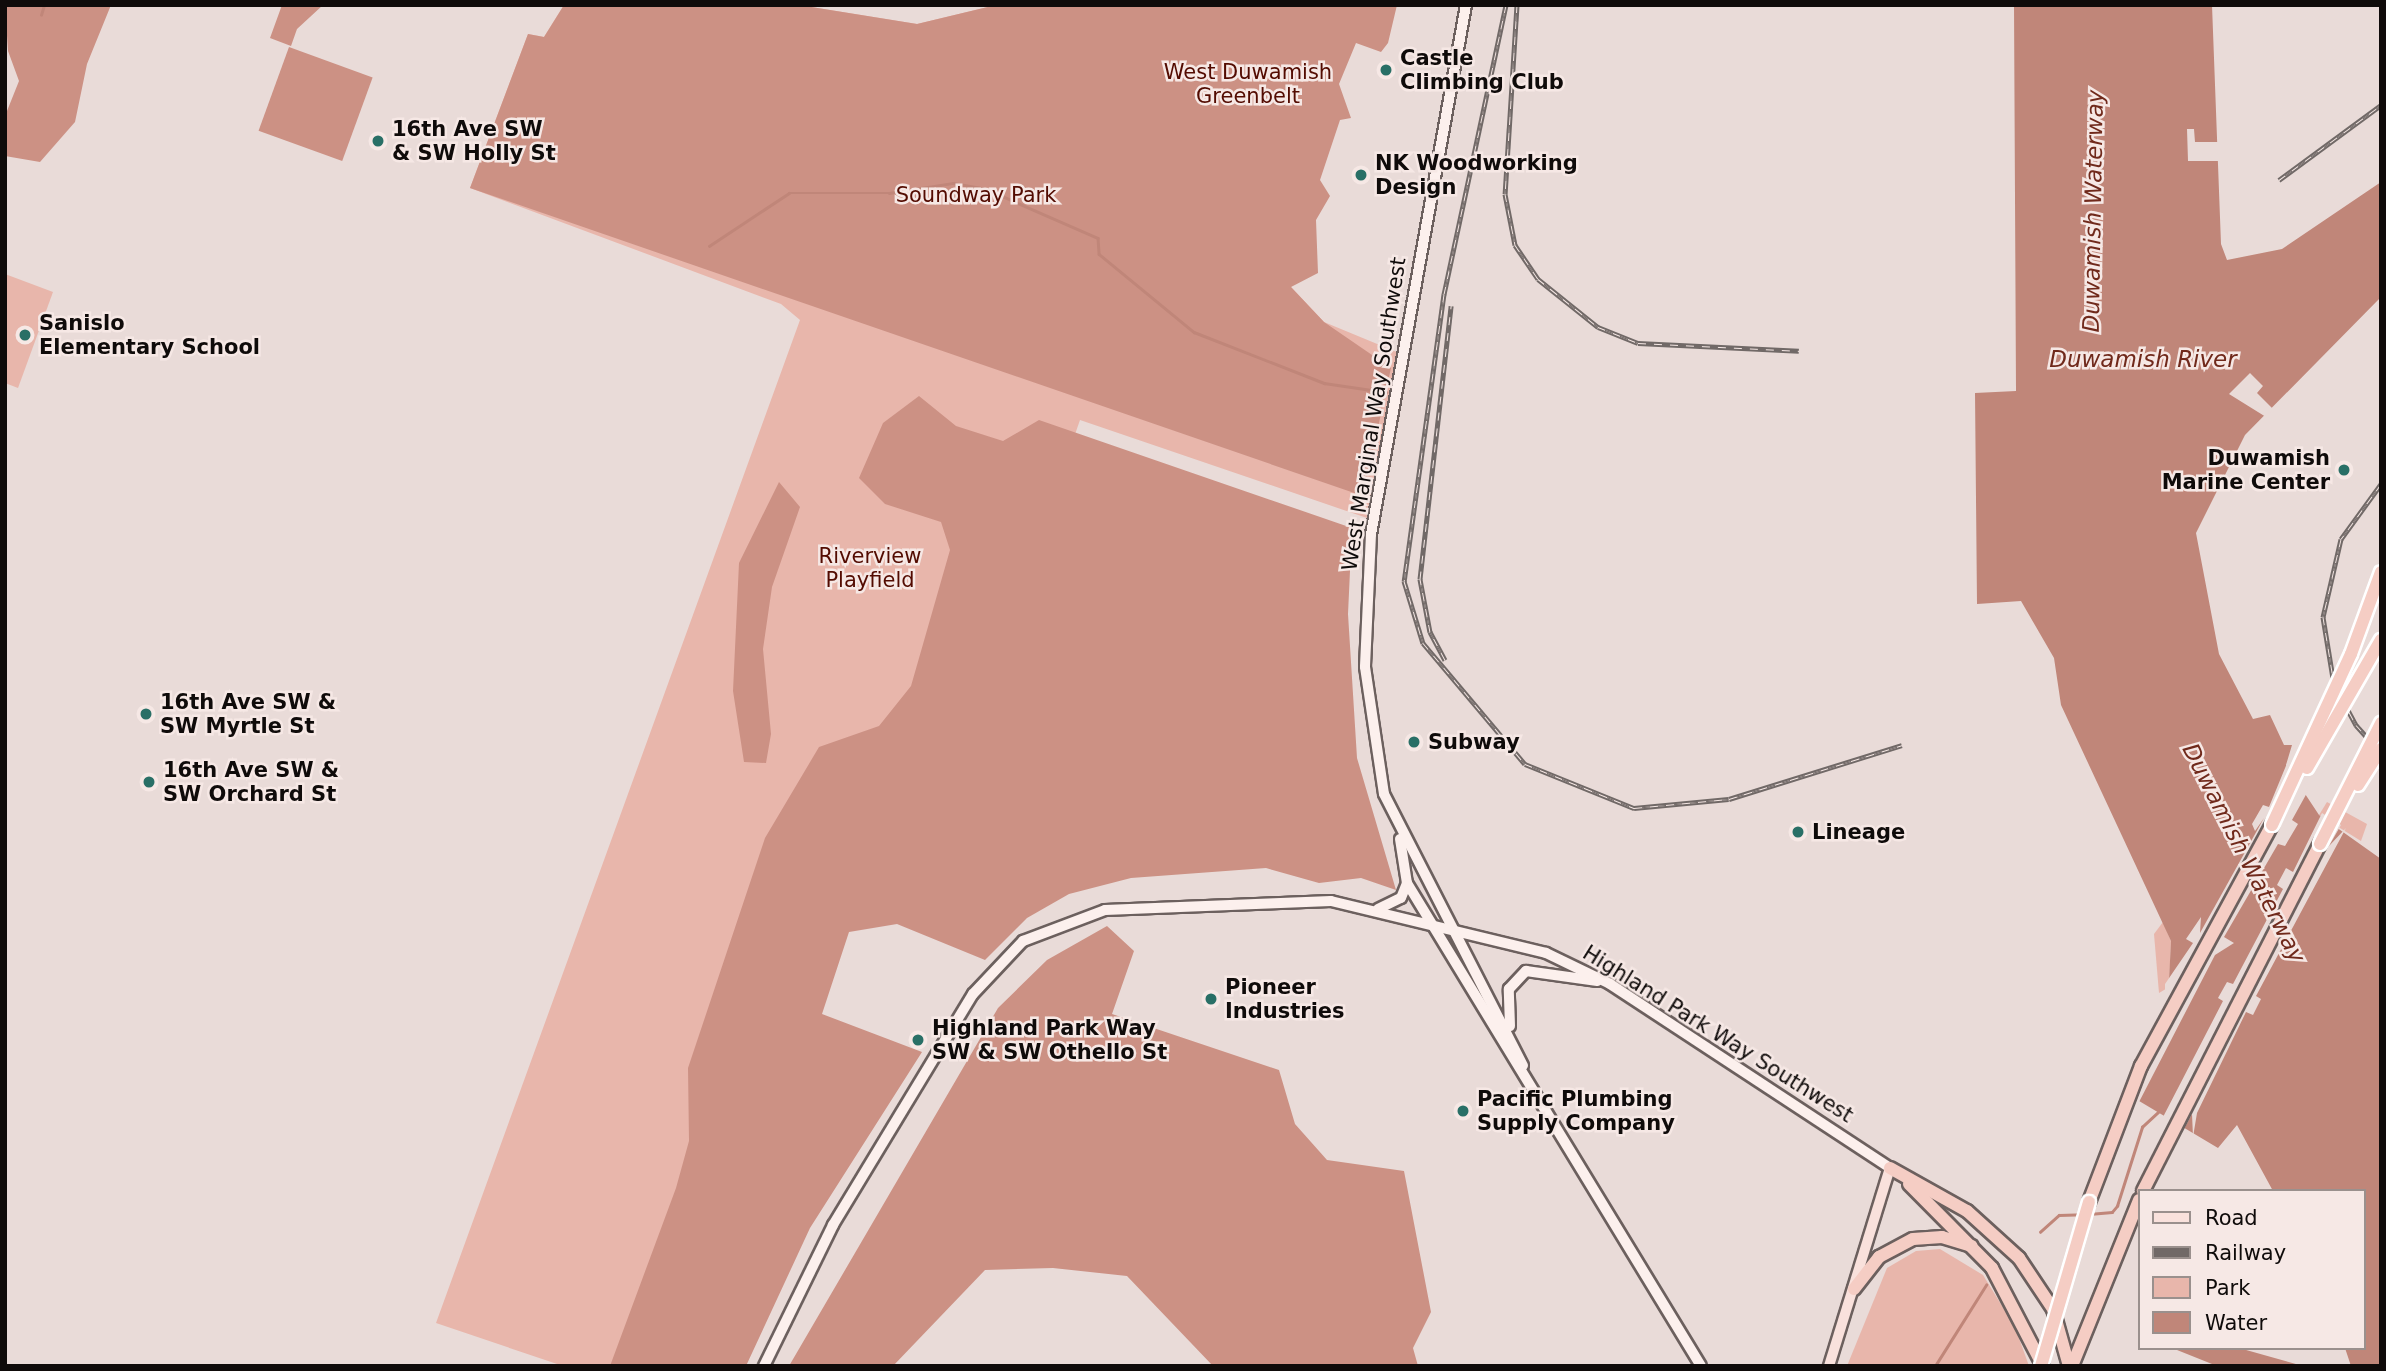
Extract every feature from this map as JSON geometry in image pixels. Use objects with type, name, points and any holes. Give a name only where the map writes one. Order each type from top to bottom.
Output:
[{"type":"highway","points":[[2272,825],[2347,664],[2381,572]]},
{"type":"highway","points":[[2042,1366],[2126,1098],[2272,825],[2381,640]]},
{"type":"highway","points":[[2144,1189],[2381,723]]},
{"type":"highway","points":[[2320,844],[2381,749]]},
{"type":"highway","name":"Highland Park Way Southwest","points":[[1890,1168],[1975,1247],[2010,1293],[2042,1366]]},
{"type":"highway","name":"Highland Park Way Southwest","points":[[1890,1168],[1967,1211],[2019,1258],[2053,1309],[2069,1364]]},
{"type":"highway","points":[[2069,1364],[2138,1202]]},
{"type":"highway","points":[[1854,1289],[1879,1257],[1913,1240],[1942,1237],[1975,1247]]},
{"type":"main road","name":"West Marginal Way Southwest","points":[[1466,5],[1367,576],[1372,738],[1398,828],[1407,883],[1523,1066],[1701,1366]]},
{"type":"main road","name":"West Marginal Way Southwest","points":[[1398,828],[1523,1066]]},
{"type":"main road","points":[[1377,909],[1401,898],[1407,883]]},
{"type":"main road","name":"Highland Park Way Southwest","points":[[764,1366],[833,1225],[959,1017],[988,975],[1023,941],[1067,920],[1123,908],[1309,899],[1377,909],[1546,953],[1610,984],[1890,1168]]},
{"type":"main road","points":[[1523,1066],[1507,1008],[1518,975],[1544,969],[1610,984]]},
{"type":"main road","points":[[1829,1366],[1890,1168]]},
{"type":"green space","points":[[5,5],[111,5],[87,64],[75,122],[40,162],[5,156],[5,116],[19,81],[8,51]]},
{"type":"green space","points":[[282,5],[323,5],[297,29],[291,46],[270,38]]},
{"type":"green space","points":[[564,5],[799,5],[917,24],[996,5],[1381,5],[1383,50],[1342,36],[1291,287],[1324,322],[1399,353],[1370,519],[1080,420],[1009,624],[874,828],[689,1366],[563,1366],[436,1323],[800,320],[781,304],[470,188],[528,34],[544,37]]},
{"type":"green space","name":"Soundway Park","points":[[564,5],[799,5],[917,24],[996,5],[1397,5],[1388,43],[1381,52],[1356,43],[1339,84],[1351,118],[1340,120],[1320,180],[1330,196],[1316,220],[1318,273],[1291,287],[1324,322],[1391,368],[1363,496],[470,188],[528,34],[544,37]]},
{"type":"green space","points":[[289,47],[373,77],[342,161],[259,131]]},
{"type":"green space","name":"Sanislo Elementary School","points":[[5,274],[53,292],[18,388],[5,383]]},
{"type":"green space","points":[[919,396],[956,426],[1003,441],[1039,420],[1352,528],[1348,614],[1357,758],[1396,890],[1361,878],[1319,883],[1266,868],[1131,878],[1069,894],[1027,918],[985,960],[897,924],[849,932],[822,1014],[922,1052],[810,1228],[746,1366],[610,1366],[676,1188],[689,1141],[688,1068],[765,838],[819,747],[879,726],[911,686],[950,550],[941,522],[885,504],[859,478],[883,423]]},
{"type":"green space","points":[[779,482],[800,507],[772,587],[763,649],[771,734],[766,763],[744,762],[733,691],[739,563]]},
{"type":"green space","points":[[2327,802],[2367,824],[2361,841],[2319,815]]},
{"type":"green space","points":[[2163,922],[2171,941],[2169,987],[2159,993],[2154,934]]},
{"type":"green space","points":[[1107,926],[1134,951],[1112,1014],[1279,1070],[1295,1124],[1327,1160],[1404,1171],[1431,1312],[1413,1348],[1418,1366],[1213,1366],[1127,1276],[1053,1268],[985,1270],[893,1366],[789,1366],[998,1008],[1047,960]]},
{"type":"green space","points":[[1940,1249],[1983,1275],[2015,1327],[2029,1366],[1847,1366],[1887,1268],[1916,1251]]},
{"type":"water","name":"Duwamish River","points":[[2014,5],[2212,5],[2221,244],[2227,260],[2282,249],[2381,182],[2381,297],[2245,435],[2196,533],[2219,654],[2253,719],[2270,715],[2284,745],[2292,745],[2286,765],[2319,815],[2381,859],[2381,1366],[2351,1366],[2346,1350],[2365,1350],[2365,1189],[2272,1189],[2237,1125],[2218,1148],[2124,1092],[2168,1000],[2171,941],[2061,705],[2054,658],[2021,601],[1977,604],[1975,393],[2016,391]]},
{"type":"water","points":[[2177,1350],[2246,1350],[2303,1366],[2217,1366]]},
{"type":"pier","points":[[2187,129],[2194,129],[2195,142],[2220,142],[2220,161],[2188,161]]},
{"type":"pier","points":[[2250,373],[2263,386],[2257,393],[2273,409],[2266,417],[2229,394]]},
{"type":"pier","points":[[2290,756],[2308,791],[2292,820],[2298,824],[2285,846],[2278,844],[2224,937],[2234,943],[2215,955],[2138,1104],[2121,1090],[2165,999],[2165,984],[2193,943],[2186,939],[2201,917],[2200,933],[2264,818],[2255,831],[2252,824],[2263,805],[2269,807]]},
{"type":"pier","points":[[2322,813],[2341,825],[2329,846],[2346,828],[2256,996],[2261,999],[2253,1015],[2246,1012],[2197,1113],[2193,1137],[2192,1114],[2183,1131],[2162,1119],[2223,1001],[2218,998],[2227,982],[2233,984],[2283,889],[2277,885],[2286,868],[2293,872]]},
{"type":"waterway","points":[[41,15],[44,5]]},
{"type":"waterway","points":[[709,246],[789,193],[889,193],[953,183],[986,189],[1098,238],[1099,254],[1194,332],[1324,383],[1386,392]]},
{"type":"waterway","points":[[2089,1214],[2112,1212],[2117,1206],[2142,1127],[2158,1112]]},
{"type":"waterway","points":[[2040,1232],[2059,1215],[2083,1214]]},
{"type":"waterway","points":[[1935,1366],[1986,1285]]},
{"type":"railway","points":[[1506,5],[1444,294],[1404,581],[1423,643],[1525,764],[1634,808],[1729,799],[1902,745]]},
{"type":"railway","points":[[1517,5],[1505,194],[1515,245],[1538,279],[1598,327],[1638,343],[1799,351]]},
{"type":"railway","points":[[2279,180],[2381,105]]},
{"type":"railway","points":[[1445,660],[1430,632],[1420,579],[1451,306]]},
{"type":"railway","points":[[2381,484],[2341,539],[2323,617],[2334,684],[2356,725],[2381,753]]},
{"type":"place","name":"Castle Climbing Club","points":[[1386,70]]},
{"type":"place","name":"16th Ave SW & SW Holly St","points":[[378,141]]},
{"type":"place","name":"NK Woodworking Design","points":[[1361,175]]},
{"type":"place","name":"Sanislo Elementary School","points":[[25,335]]},
{"type":"place","name":"Duwamish Marine Center","points":[[2344,470]]},
{"type":"place","name":"16th Ave SW & SW Myrtle St","points":[[146,714]]},
{"type":"place","name":"Subway","points":[[1414,742]]},
{"type":"place","name":"16th Ave SW & SW Orchard St","points":[[149,782]]},
{"type":"place","name":"Lineage","points":[[1798,832]]},
{"type":"place","name":"Pioneer Industries","points":[[1211,999]]},
{"type":"place","name":"Highland Park Way SW & SW Othello St","points":[[918,1040]]},
{"type":"place","name":"Pacific Plumbing Supply Company","points":[[1463,1111]]},
{"type":"park label","name":"West Duwamish Greenbelt","points":[[1248,84]]},
{"type":"park label","name":"Riverview Playfield","points":[[870,568]]},
{"type":"water label","name":"Duwamish Waterway","points":[[2093,211]]},
{"type":"water label","name":"Duwamish Waterway","points":[[2244,853]]}]
